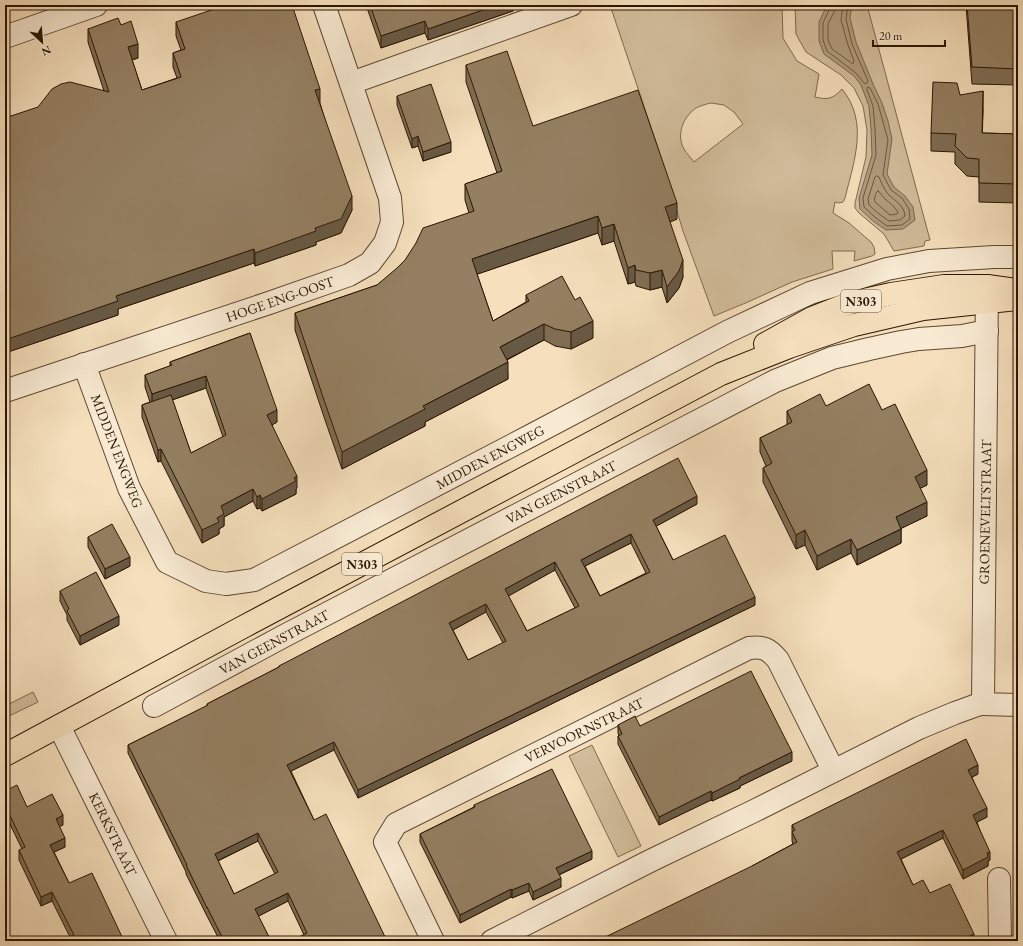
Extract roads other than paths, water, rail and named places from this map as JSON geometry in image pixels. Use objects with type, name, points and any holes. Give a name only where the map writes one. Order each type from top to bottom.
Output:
[{"type":"main road","name":"VAN GEENSTRAAT","points":[[5,755],[721,374],[765,344],[812,318],[850,303],[891,294],[944,286],[1018,299]]},
{"type":"main road","name":"VAN GEENSTRAAT","points":[[987,294],[1018,290]]},
{"type":"street","points":[[5,37],[96,5]]},
{"type":"street","name":"HOGE ENG-OOST","points":[[5,391],[349,275],[370,263],[385,243],[392,222],[390,198],[324,5]]},
{"type":"street","points":[[351,83],[572,5]]},
{"type":"street","name":"MIDDEN ENGWEG","points":[[84,364],[129,488],[167,562],[206,581],[226,584],[254,580],[727,332],[810,293],[887,269],[929,261],[1018,257]]},
{"type":"street","name":"GROENEVELTSTRAAT","points":[[984,704],[987,294]]},
{"type":"street","name":"VAN GEENSTRAAT","points":[[154,706],[277,640],[775,381],[832,358],[869,349],[919,339],[962,336],[987,331]]},
{"type":"street","name":"VERVOORNSTRAAT","points":[[433,941],[385,842],[396,824],[748,648],[757,647],[766,649],[773,653],[778,660],[833,770]]},
{"type":"street","points":[[492,941],[919,728],[977,705],[1018,705]]},
{"type":"street","name":"KERKSTRAAT","points":[[60,726],[166,941]]},
{"type":"street","points":[[1000,879],[1000,941]]},
{"type":"water","points":[[827,5],[852,5],[850,18],[856,42],[882,103],[892,139],[887,174],[894,187],[905,196],[913,207],[915,220],[903,229],[886,230],[860,209],[859,198],[872,155],[869,106],[861,85],[854,76],[824,54],[819,41],[819,22]]}]
